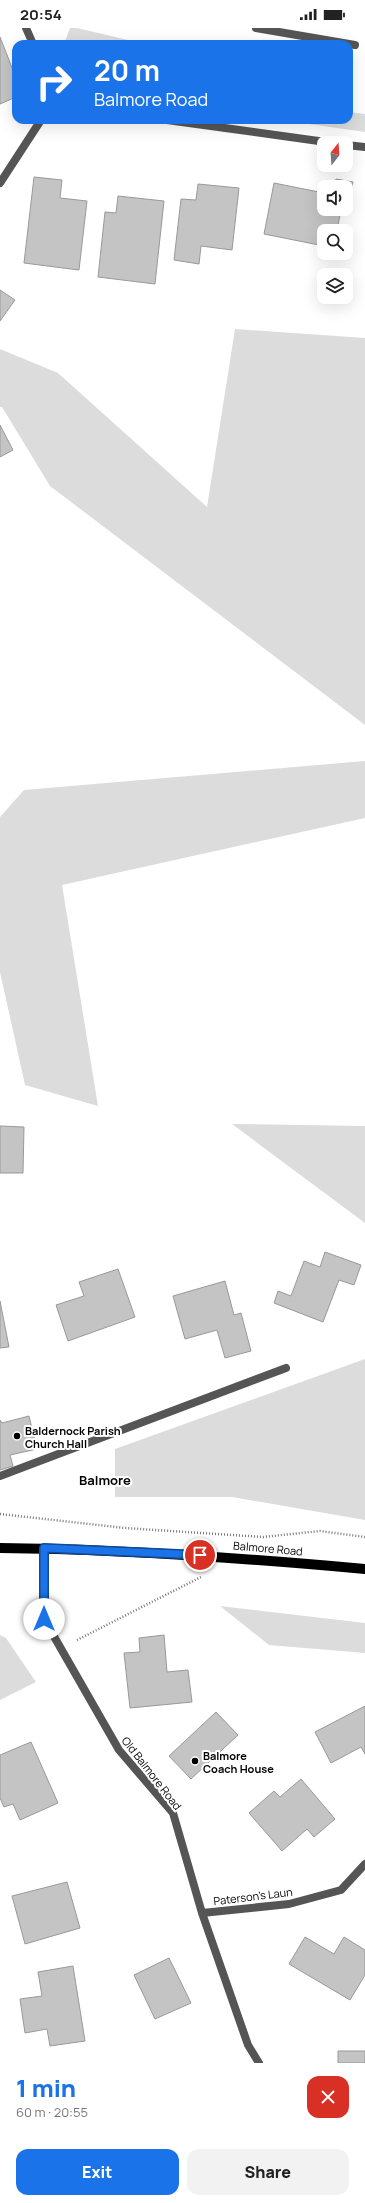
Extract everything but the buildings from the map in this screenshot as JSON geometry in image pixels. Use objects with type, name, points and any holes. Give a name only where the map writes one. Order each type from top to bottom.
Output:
[{"type":"main road","name":"Balmore Road","points":[[0,1548],[124,1551],[230,1557],[365,1569]]},
{"type":"street","points":[[26,28],[31,40]]},
{"type":"street","points":[[256,28],[330,40]]},
{"type":"street","points":[[0,183],[38,124]]},
{"type":"street","points":[[196,124],[317,141]]},
{"type":"street","points":[[353,146],[365,147]]},
{"type":"street","points":[[0,1476],[286,1368]]},
{"type":"street","name":"Old Balmore Road","points":[[44,1548],[44,1619],[119,1750],[173,1813],[202,1913],[248,2045],[259,2063]]},
{"type":"street","name":"Paterson's Laun","points":[[202,1913],[289,1904],[341,1890],[365,1864]]},
{"type":"path","points":[[0,1514],[125,1528],[263,1537],[320,1531],[365,1537]]},
{"type":"path","points":[[124,1551],[125,1528]]},
{"type":"path","points":[[61,1648],[208,1573]]},
{"type":"shaded area","points":[[70,28],[77,28],[128,40],[66,40]]},
{"type":"shaded area","points":[[353,112],[365,114],[365,132],[309,124],[353,124]]},
{"type":"shaded area","points":[[235,329],[365,338],[365,725],[50,486],[2,407],[0,407],[0,349],[58,373],[207,507]]},
{"type":"shaded area","points":[[365,761],[365,818],[62,885],[98,1106],[25,1085],[0,972],[0,817],[24,790]]},
{"type":"shaded area","points":[[232,1124],[365,1126],[365,1223]]},
{"type":"shaded area","points":[[365,1359],[365,1520],[232,1497],[115,1497],[115,1449]]},
{"type":"shaded area","points":[[220,1606],[365,1623],[365,1653],[269,1645]]},
{"type":"shaded area","points":[[0,1635],[6,1638],[36,1682],[0,1700]]},
{"type":"place","name":"Baldernock Parish Church Hall","points":[[17,1436]]},
{"type":"place","name":"Balmore Coach House","points":[[195,1761]]},
{"type":"district","name":"Balmore","points":[[105,1480]]},
{"type":"route","points":[[44,1619],[44,1548],[200,1555]]}]
